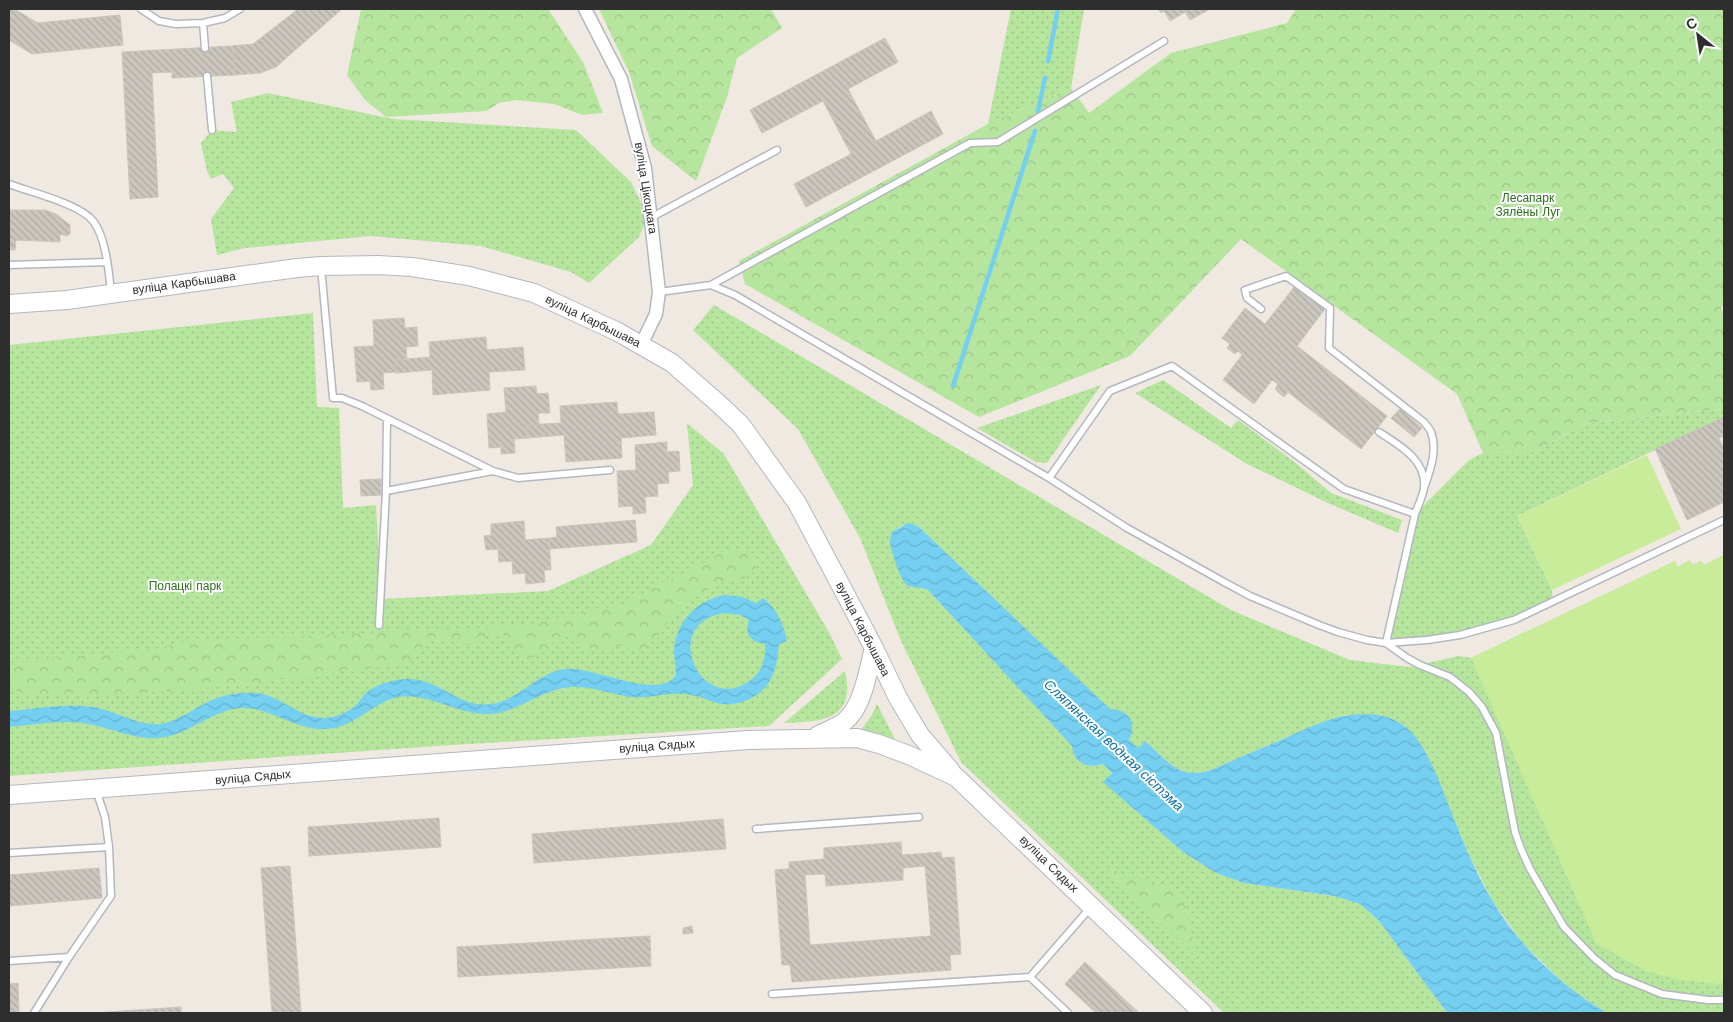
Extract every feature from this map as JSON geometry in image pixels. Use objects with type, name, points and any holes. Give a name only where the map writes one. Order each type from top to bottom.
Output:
[{"type":"main road","name":"вуліца Карбышава","points":[[9,304],[67,300],[321,266],[378,265],[412,267],[469,276],[534,293],[642,344],[672,363],[695,382],[740,425],[797,503],[874,648],[898,698],[920,735],[956,777]]},
{"type":"main road","points":[[815,737],[845,722],[855,710],[861,696],[874,648]]},
{"type":"main road","name":"вуліца Сядых","points":[[9,795],[748,740],[815,737],[857,738],[880,744],[956,777],[1203,1013]]},
{"type":"street","name":"вуліца Цікоцкага","points":[[585,9],[621,80],[645,168],[659,292],[656,314],[642,344]]},
{"type":"lane","points":[[141,9],[159,20],[176,24],[203,23],[225,18],[240,9]]},
{"type":"lane","points":[[203,23],[205,48]]},
{"type":"lane","points":[[659,292],[711,286],[970,143],[998,142],[1164,41]]},
{"type":"lane","points":[[207,76],[212,130]]},
{"type":"lane","points":[[652,217],[777,150]]},
{"type":"lane","points":[[9,184],[76,208],[93,221],[102,240],[111,294]]},
{"type":"lane","points":[[9,265],[107,262]]},
{"type":"lane","points":[[321,266],[333,398],[342,398],[362,406],[493,471],[518,478],[610,470]]},
{"type":"lane","points":[[1261,309],[1247,298],[1245,290],[1286,276],[1330,308],[1329,348],[1424,422],[1431,432],[1433,448],[1432,467],[1415,514],[1386,642]]},
{"type":"lane","points":[[711,286],[735,295],[1049,478],[1127,528],[1250,596],[1338,632],[1386,642],[1427,640],[1460,635],[1514,620],[1724,520]]},
{"type":"lane","points":[[1049,478],[1110,391],[1172,366],[1344,489],[1415,514]]},
{"type":"lane","points":[[379,625],[386,491],[387,419]]},
{"type":"lane","points":[[1379,432],[1405,449],[1415,459],[1422,473],[1424,488]]},
{"type":"lane","points":[[386,491],[493,471]]},
{"type":"lane","points":[[1386,642],[1407,658],[1450,677],[1469,692],[1482,707],[1496,733],[1515,832],[1521,849],[1530,869],[1564,927],[1594,958],[1615,975],[1662,994],[1708,1000],[1724,1000]]},
{"type":"lane","points":[[34,1013],[69,957],[112,896],[106,817],[96,789]]},
{"type":"lane","points":[[756,829],[919,817]]},
{"type":"lane","points":[[9,853],[109,847]]},
{"type":"lane","points":[[772,994],[1030,977],[1092,906]]},
{"type":"lane","points":[[9,961],[69,957]]},
{"type":"lane","points":[[1030,977],[1068,1013]]},
{"type":"green space","points":[[361,9],[548,9],[583,62],[603,113],[582,115],[554,104],[516,100],[499,103],[486,111],[386,117],[365,100],[347,75]]},
{"type":"green space","points":[[599,9],[771,9],[782,28],[737,58],[727,97],[696,181],[652,146],[629,72]]},
{"type":"green space","points":[[1011,9],[1084,9],[1071,88],[988,124]]},
{"type":"green space","name":"Лесапарк Зялёны Луг","points":[[1296,9],[1724,9],[1724,305],[1721,307],[1724,319],[1724,409],[1587,423],[1534,452],[1483,453],[1457,394],[1241,239],[1130,356],[979,417],[745,284],[739,261],[988,124],[1071,88],[1089,113],[1171,53],[1287,23]]},
{"type":"green space","points":[[268,93],[393,119],[576,130],[631,182],[643,207],[645,223],[639,237],[589,283],[571,272],[481,246],[371,236],[245,248],[217,255],[211,219],[234,188],[223,174],[211,179],[207,171],[201,143],[212,130],[237,132],[231,102]]},
{"type":"green space","points":[[714,305],[1231,610],[1350,660],[1409,667],[1459,656],[1471,658],[1675,561],[1678,567],[1690,560],[1692,565],[1701,561],[1704,565],[1724,555],[1724,1013],[1607,1013],[1573,991],[1555,975],[1521,941],[1492,900],[1468,853],[1426,752],[1405,726],[1397,721],[1379,715],[1345,715],[1315,725],[1211,770],[1200,773],[1182,771],[1174,767],[1145,741],[1138,749],[1129,740],[1131,735],[1116,710],[1110,710],[919,527],[910,524],[901,526],[891,536],[890,541],[913,587],[921,587],[929,591],[1073,746],[1079,761],[1092,766],[1103,764],[1112,773],[1104,782],[1183,852],[1216,873],[1244,883],[1334,896],[1360,904],[1379,921],[1447,1013],[1224,1013],[961,762],[901,641],[860,538],[798,429],[693,330]]},
{"type":"green space","name":"Полацкі парк","points":[[313,313],[317,407],[339,408],[343,508],[376,505],[381,599],[548,591],[651,545],[693,485],[687,423],[724,454],[830,634],[842,659],[769,726],[452,745],[9,776],[9,345]]},
{"type":"green space","points":[[1163,380],[1231,428],[1238,420],[1297,464],[1331,493],[1402,520],[1398,533],[1328,503],[1247,464],[1135,393]]},
{"type":"green space","points":[[1101,385],[1047,463],[1036,462],[977,428]]},
{"type":"green space","points":[[1724,409],[1724,417],[1517,516],[1552,590],[1553,602],[1514,620],[1460,635],[1386,643],[1415,514],[1469,460],[1483,453],[1534,452],[1587,423]]},
{"type":"green space","points":[[1647,455],[1681,529],[1552,590],[1517,516]]},
{"type":"green space","points":[[746,550],[754,555],[756,562],[755,571],[743,579],[719,583],[689,602],[672,616],[658,637],[640,651],[618,645],[603,651],[588,651],[576,639],[562,635],[538,655],[529,657],[517,655],[504,635],[490,635],[470,645],[432,638],[425,642],[418,656],[406,665],[347,670],[310,678],[280,679],[257,684],[94,697],[29,695],[9,688],[9,663],[158,648],[189,641],[521,626],[600,610],[631,600],[660,583],[675,578],[722,552]]},
{"type":"green space","points":[[1724,555],[1724,983],[1718,984],[1676,979],[1645,971],[1596,943],[1471,658],[1675,561],[1678,567],[1690,560],[1692,565],[1701,561],[1704,565]]},
{"type":"green space","points":[[845,671],[846,700],[841,709],[823,719],[784,723]]},
{"type":"green space","points":[[877,704],[897,743],[860,731],[872,715]]},
{"type":"green space","points":[[1106,868],[1173,888],[1186,908],[1197,957]]},
{"type":"water","name":"Сляпянская водная сістэма","points":[[908,523],[919,527],[1110,709],[1127,715],[1132,723],[1129,740],[1138,748],[1145,741],[1174,767],[1182,771],[1200,773],[1211,770],[1328,720],[1340,717],[1365,714],[1378,715],[1400,723],[1411,732],[1427,754],[1472,862],[1503,917],[1542,964],[1573,990],[1607,1013],[1447,1013],[1379,921],[1360,904],[1334,896],[1244,883],[1216,873],[1183,852],[1103,782],[1112,773],[1103,764],[1092,766],[1079,761],[1073,752],[1072,746],[929,591],[906,584],[896,564],[890,541],[893,531]]},
{"type":"water","points":[[725,595],[742,597],[756,603],[763,598],[773,607],[779,617],[787,641],[779,644],[777,662],[767,685],[754,697],[736,704],[720,704],[685,694],[630,697],[594,689],[572,687],[551,691],[510,710],[488,714],[465,711],[431,700],[409,696],[398,697],[380,704],[354,720],[336,728],[326,729],[305,727],[265,712],[245,708],[223,712],[180,732],[158,738],[140,737],[78,723],[59,722],[9,727],[9,711],[71,706],[92,707],[143,723],[161,724],[179,718],[219,698],[232,694],[250,693],[274,698],[317,718],[327,718],[351,709],[366,693],[377,686],[404,679],[420,680],[469,702],[480,704],[501,702],[555,671],[565,669],[577,669],[624,681],[655,685],[667,682],[676,675],[674,651],[679,630],[684,621],[697,607]],"holes":[[[724,613],[740,615],[749,620],[747,629],[752,639],[765,644],[763,663],[759,672],[752,679],[734,688],[718,687],[704,679],[694,665],[690,649],[693,634],[704,621]]]},
{"type":"building","points":[[9,9],[14,9],[38,23],[120,15],[123,45],[32,54],[9,40]]},
{"type":"building","points":[[298,9],[342,9],[276,67],[260,73],[235,75],[232,46],[253,44]]},
{"type":"building","points":[[1158,9],[1210,9],[1190,20],[1185,12],[1170,21],[1164,11],[1161,13]]},
{"type":"building","points":[[885,38],[898,62],[848,89],[876,141],[931,111],[943,134],[806,207],[794,184],[851,154],[823,101],[762,133],[750,110]]},
{"type":"building","points":[[232,46],[235,75],[172,78],[172,72],[152,73],[158,197],[130,199],[122,52]]},
{"type":"building","points":[[9,210],[45,210],[56,214],[70,225],[70,234],[66,236],[60,234],[60,242],[16,240],[15,250],[9,250]]},
{"type":"building","points":[[1295,286],[1325,309],[1297,346],[1387,416],[1361,449],[1288,392],[1284,397],[1275,389],[1278,384],[1272,380],[1254,404],[1223,380],[1242,355],[1238,351],[1235,354],[1227,348],[1230,344],[1222,338],[1245,308],[1265,324]]},
{"type":"building","points":[[404,318],[405,328],[417,327],[418,346],[406,347],[407,359],[395,360],[396,372],[383,373],[384,389],[371,390],[370,381],[357,382],[354,347],[374,346],[373,320]]},
{"type":"building","points":[[486,337],[487,350],[523,347],[525,370],[489,372],[490,390],[433,395],[432,370],[396,373],[395,360],[430,357],[429,342]]},
{"type":"building","points":[[536,386],[537,394],[548,393],[550,413],[538,413],[539,424],[526,425],[527,438],[514,439],[515,453],[501,454],[501,447],[489,448],[487,414],[506,412],[504,388]]},
{"type":"building","points":[[617,402],[618,414],[654,412],[656,435],[621,438],[622,458],[566,462],[564,435],[527,438],[526,425],[561,423],[560,406]]},
{"type":"building","points":[[1400,409],[1422,428],[1414,437],[1391,418]]},
{"type":"building","points":[[1724,417],[1724,436],[1719,438],[1724,449],[1724,502],[1687,520],[1655,449]]},
{"type":"building","points":[[667,442],[667,452],[679,451],[680,471],[668,472],[669,483],[657,484],[658,496],[645,497],[646,513],[633,514],[633,506],[619,507],[617,471],[636,470],[635,445]]},
{"type":"building","points":[[381,479],[381,495],[361,496],[360,480]]},
{"type":"building","points":[[635,520],[637,542],[549,549],[549,538],[557,537],[556,527]]},
{"type":"building","points":[[524,521],[525,540],[549,538],[551,570],[544,570],[545,582],[526,584],[525,573],[513,574],[512,561],[499,562],[498,549],[486,550],[484,536],[491,535],[491,524]]},
{"type":"building","points":[[439,818],[441,847],[309,856],[308,827]]},
{"type":"building","points":[[723,819],[726,849],[534,863],[532,834]]},
{"type":"building","points":[[901,842],[902,855],[941,852],[942,858],[954,857],[961,954],[950,955],[951,970],[792,982],[790,965],[782,965],[775,870],[789,869],[789,862],[824,859],[824,848]],"holes":[[[925,866],[931,936],[810,945],[805,875],[825,874],[826,886],[903,880],[903,868]]]},
{"type":"building","points":[[290,866],[301,1013],[272,1013],[261,868]]},
{"type":"building","points":[[99,868],[102,898],[9,906],[9,875]]},
{"type":"building","points":[[692,926],[693,933],[683,934],[683,928]]},
{"type":"building","points":[[650,936],[651,966],[458,977],[457,947]]},
{"type":"building","points":[[1085,962],[1139,1013],[1096,1013],[1065,984]]},
{"type":"building","points":[[18,983],[19,1012],[9,1013],[9,984]]},
{"type":"building","points":[[181,1007],[181,1013],[92,1013]]},
{"type":"waterway","points":[[1048,61],[1058,9]]},
{"type":"waterway","points":[[1038,111],[1045,78]]},
{"type":"waterway","points":[[953,386],[1035,131]]}]
